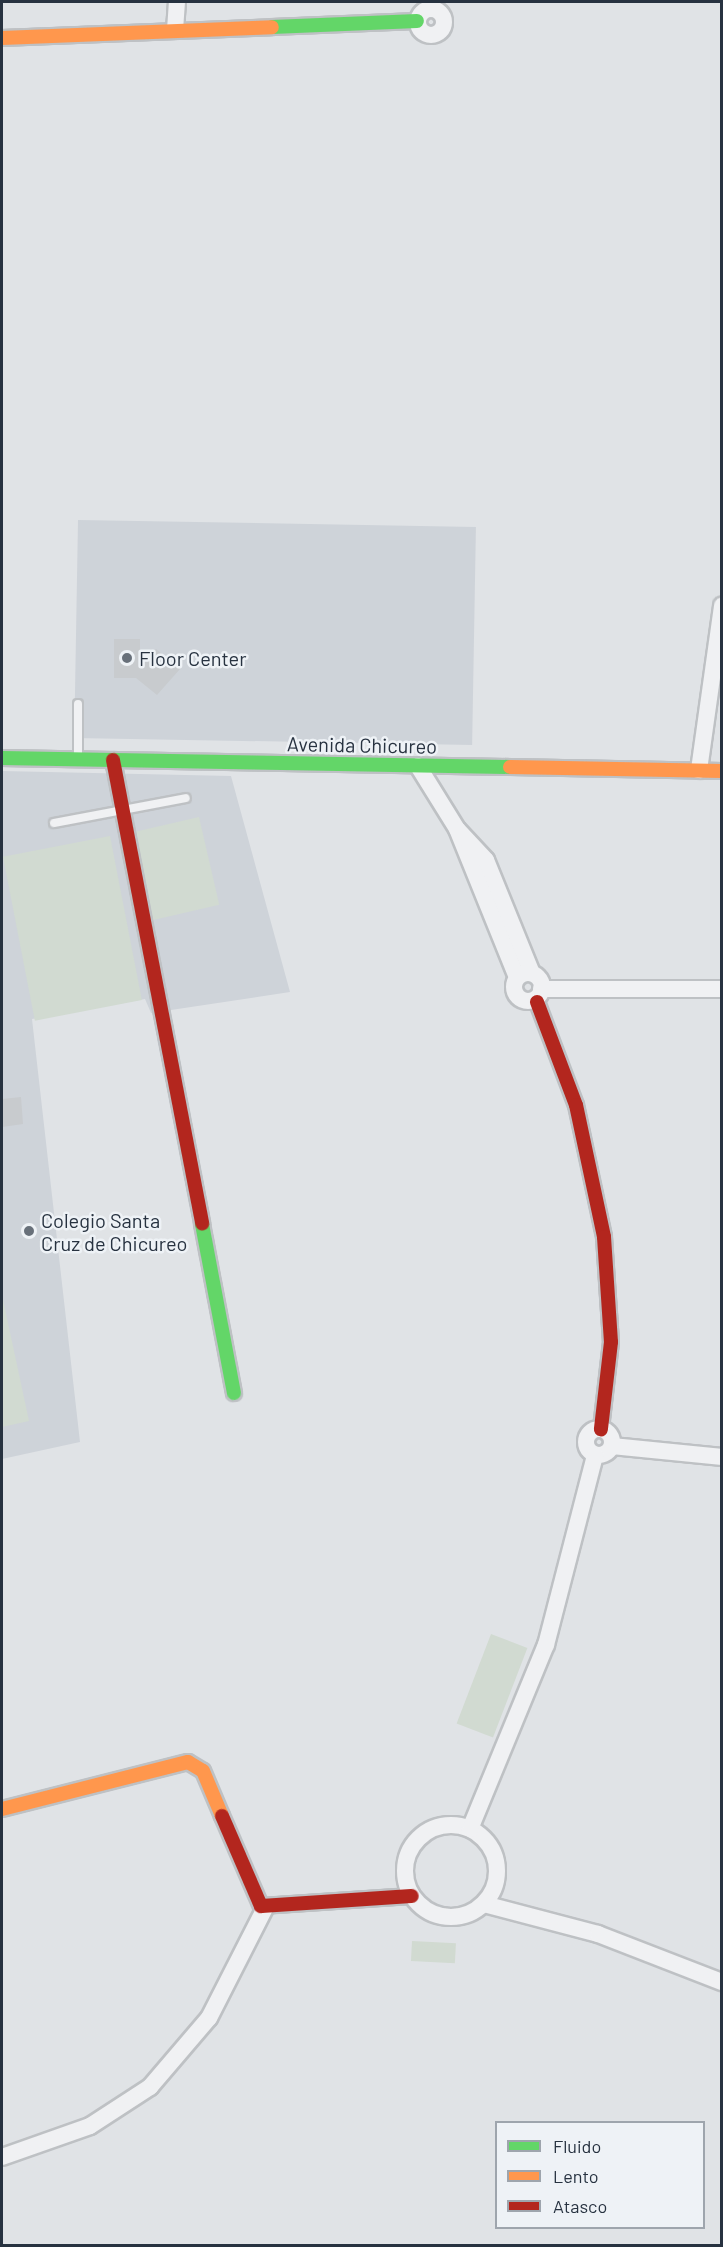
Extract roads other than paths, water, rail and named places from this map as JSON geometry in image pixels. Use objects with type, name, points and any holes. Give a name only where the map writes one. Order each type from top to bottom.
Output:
[{"type":"street","points":[[175,30],[177,2]]},
{"type":"street","points":[[2,38],[417,21],[432,5],[444,19],[438,34],[426,35],[417,21]]},
{"type":"street","points":[[699,770],[722,606]]},
{"type":"street","name":"Avenida Chicureo","points":[[2,758],[722,771]]},
{"type":"street","points":[[114,760],[120,811],[234,1393]]},
{"type":"street","points":[[417,766],[457,829],[523,973],[539,996],[576,1105],[602,1229],[611,1342],[602,1429]]},
{"type":"street","points":[[523,973],[521,997],[722,989]]},
{"type":"street","points":[[602,1429],[609,1433],[612,1446]]},
{"type":"street","points":[[595,1455],[588,1450],[586,1436],[602,1429]]},
{"type":"street","points":[[470,1829],[546,1645],[595,1455],[612,1446],[722,1457]]},
{"type":"street","points":[[2,1809],[181,1762],[194,1764],[206,1776],[253,1896],[265,1908],[412,1896]]},
{"type":"street","points":[[447,1825],[470,1829],[485,1840],[497,1863],[494,1889],[484,1904],[463,1916],[446,1917],[430,1912],[412,1896],[405,1866],[419,1838],[447,1825]]},
{"type":"street","points":[[484,1904],[598,1934],[722,1982]]},
{"type":"street","points":[[2,2157],[90,2126],[168,2070],[209,2018],[265,1908]]},
{"type":"lane","points":[[78,704],[78,759]]},
{"type":"lane","points":[[54,823],[186,798]]},
{"type":"place","name":"Floor Center","points":[[127,658]]},
{"type":"place","name":"Colegio Santa Cruz de Chicureo","points":[[29,1231]]}]
